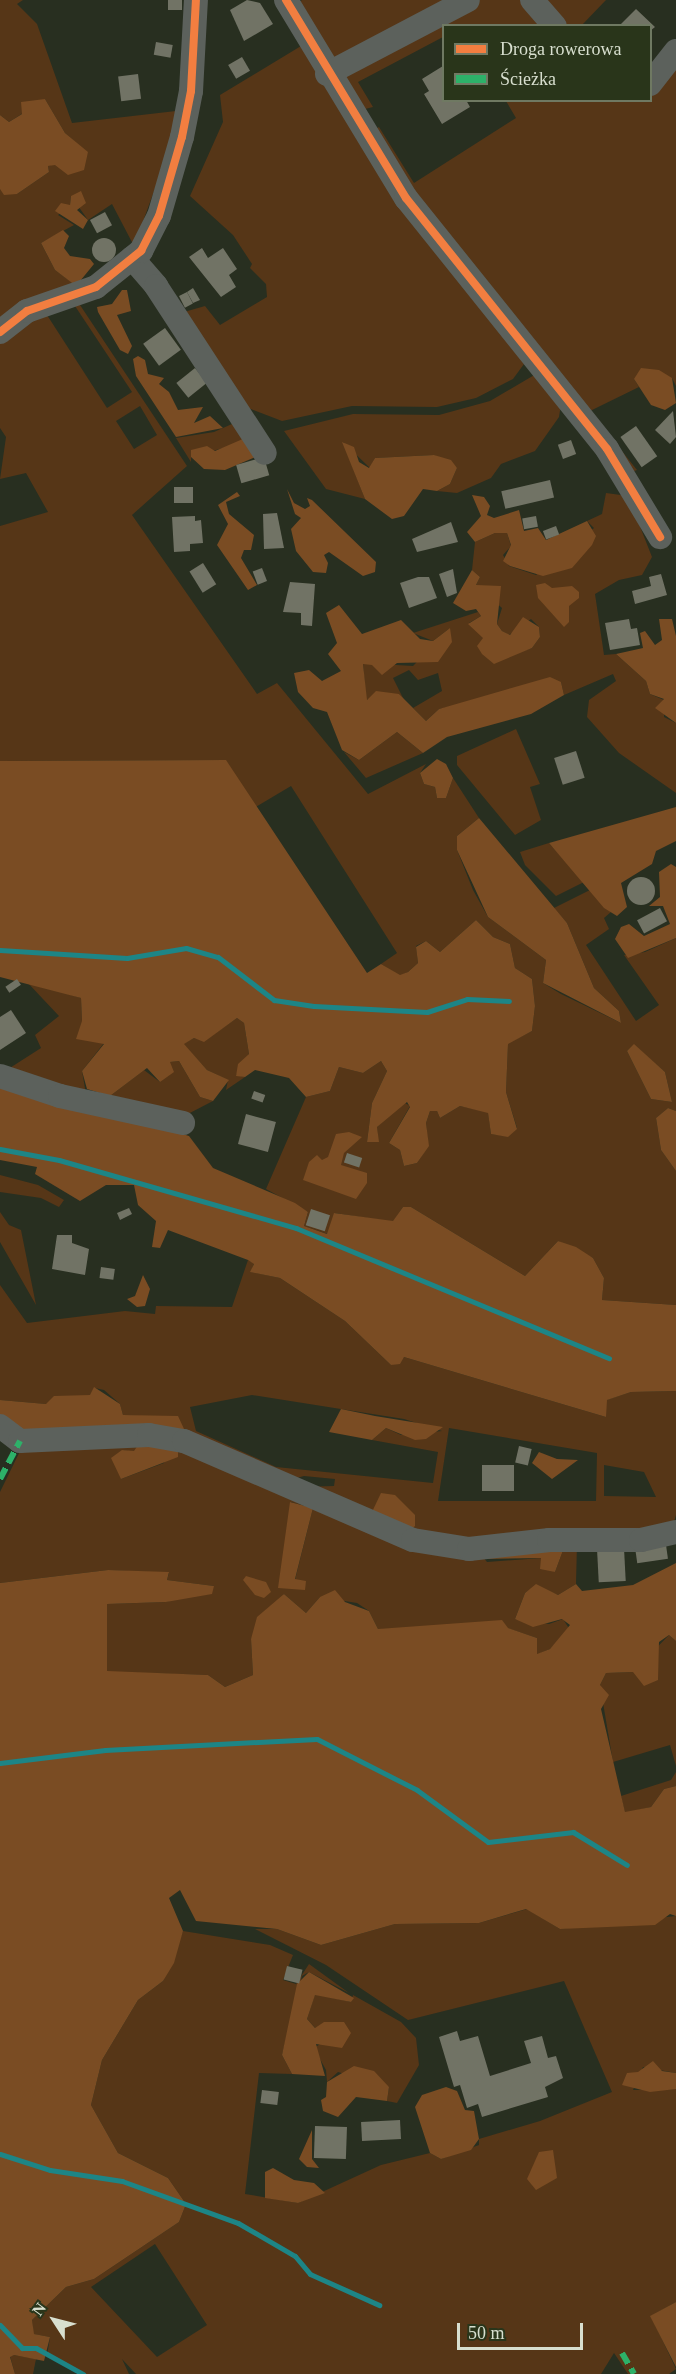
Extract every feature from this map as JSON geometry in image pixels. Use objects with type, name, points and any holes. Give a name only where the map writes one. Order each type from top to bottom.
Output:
[{"type":"street","points":[[0,332],[27,311],[96,286],[141,251],[159,216],[182,137],[190,91],[196,0]]},
{"type":"street","points":[[286,0],[327,74],[406,198],[607,449],[660,537]]},
{"type":"street","points":[[327,74],[468,0]]},
{"type":"street","points":[[532,0],[553,24]]},
{"type":"street","points":[[652,83],[676,51]]},
{"type":"street","points":[[132,258],[156,286],[265,453]]},
{"type":"street","points":[[0,1076],[60,1096],[183,1123]]},
{"type":"street","points":[[0,1426],[20,1441],[149,1435],[184,1441],[413,1540],[469,1549],[549,1540],[641,1539],[676,1532]]},
{"type":"shaded area","points":[[0,0],[23,0],[17,4],[37,24],[72,123],[176,111],[169,150],[134,246],[112,204],[88,220],[71,196],[70,205],[58,215],[74,225],[41,243],[55,270],[78,287],[0,325],[0,189],[17,194],[49,172],[48,166],[88,153],[65,133],[45,99],[9,122],[0,115]]},
{"type":"shaded area","points":[[302,0],[461,0],[331,65],[295,6]]},
{"type":"shaded area","points":[[480,0],[529,0],[550,24],[442,24],[442,38],[358,82],[373,107],[365,109],[343,74]]},
{"type":"shaded area","points":[[539,0],[606,0],[583,24],[560,24]]},
{"type":"shaded area","points":[[301,46],[524,364],[513,379],[476,398],[437,407],[352,406],[282,421],[243,406],[149,260],[184,312],[205,306],[220,325],[267,297],[266,284],[250,268],[252,264],[233,235],[190,196],[223,122],[220,95]]},
{"type":"shaded area","points":[[676,54],[676,386],[672,378],[634,379],[639,387],[590,411],[637,470],[629,473],[369,133],[379,127],[414,183],[516,118],[507,102],[652,102],[652,87]]},
{"type":"shaded area","points":[[45,99],[65,133],[88,152],[84,170],[68,175],[55,165],[48,166],[49,172],[17,194],[4,195],[0,189],[0,115],[9,122],[22,114],[21,102]]},
{"type":"shaded area","points":[[81,191],[86,203],[77,210],[88,220],[83,229],[55,211],[61,203],[70,205],[71,196]]},
{"type":"shaded area","points":[[63,230],[69,236],[64,248],[70,256],[90,259],[94,264],[76,286],[55,270],[41,243]]},
{"type":"shaded area","points":[[122,290],[127,290],[131,311],[117,315],[132,346],[128,354],[120,350],[97,307],[112,304]]},
{"type":"shaded area","points":[[68,301],[78,302],[187,466],[132,515],[257,694],[277,683],[368,794],[426,764],[420,773],[424,784],[435,787],[437,798],[446,798],[453,778],[479,818],[457,836],[457,850],[473,890],[488,917],[546,960],[543,983],[621,1023],[619,1011],[594,988],[567,923],[554,908],[590,890],[611,912],[604,918],[609,929],[586,945],[636,1021],[659,1005],[624,955],[645,952],[676,938],[676,1111],[668,1108],[656,1118],[661,1150],[676,1171],[676,1305],[602,1300],[604,1278],[593,1258],[558,1241],[525,1276],[411,1207],[403,1207],[393,1222],[335,1213],[328,1234],[304,1226],[308,1212],[266,1189],[306,1097],[330,1091],[339,1067],[363,1073],[381,1061],[387,1071],[372,1103],[367,1142],[378,1142],[377,1127],[384,1119],[405,1103],[410,1106],[389,1143],[400,1150],[404,1166],[417,1163],[428,1146],[426,1123],[430,1111],[437,1111],[440,1118],[460,1106],[488,1112],[491,1134],[508,1136],[517,1128],[506,1092],[508,1043],[532,1031],[535,1006],[532,979],[515,968],[510,944],[493,937],[476,920],[440,952],[426,941],[416,946],[418,963],[400,976],[381,964],[397,953],[291,786],[254,808],[225,760],[0,761],[0,526],[48,512],[26,473],[0,479],[6,437],[0,428],[0,340],[44,310]],"holes":[[[73,303],[132,392],[107,408],[47,315]],[[140,406],[157,435],[134,449],[116,421]],[[634,1045],[665,1072],[672,1102],[651,1099],[627,1051]]]},
{"type":"shaded area","points":[[138,356],[145,360],[148,374],[164,378],[159,384],[169,392],[178,410],[203,407],[194,423],[210,416],[223,428],[176,437],[136,376],[133,359]]},
{"type":"shaded area","points":[[641,368],[659,370],[672,378],[676,403],[665,410],[651,405],[634,379]]},
{"type":"shaded area","points":[[536,374],[561,404],[559,417],[535,451],[501,464],[491,478],[457,493],[437,491],[450,484],[457,468],[434,455],[375,458],[370,468],[343,442],[365,499],[326,489],[284,431],[353,414],[439,415],[490,401]]},
{"type":"shaded area","points":[[241,420],[252,435],[241,443],[191,457],[191,462],[176,438],[214,432]]},
{"type":"shaded area","points":[[252,435],[260,455],[225,470],[204,469],[191,457],[191,450],[207,446],[215,451]]},
{"type":"shaded area","points":[[342,442],[354,447],[359,462],[369,468],[375,458],[434,455],[451,460],[457,468],[450,484],[437,491],[423,489],[404,516],[392,519],[365,499]]},
{"type":"shaded area","points":[[287,489],[294,503],[305,509],[310,506],[307,498],[312,500],[376,562],[375,572],[363,576],[329,552],[324,555],[328,563],[326,573],[313,572],[296,551],[291,529],[301,518],[295,514]]},
{"type":"shaded area","points":[[237,492],[240,496],[226,502],[229,514],[254,535],[251,550],[244,550],[241,558],[257,585],[248,590],[217,545],[228,524],[218,505]]},
{"type":"shaded area","points":[[606,493],[628,496],[652,557],[642,575],[619,580],[595,594],[604,655],[616,654],[646,681],[650,694],[664,700],[664,717],[676,723],[676,793],[619,753],[587,717],[589,700],[616,681],[613,674],[564,695],[561,682],[439,709],[426,721],[413,708],[442,691],[438,673],[418,680],[409,670],[393,678],[404,700],[399,694],[366,700],[363,663],[413,666],[450,628],[433,641],[413,633],[478,612],[481,616],[469,623],[508,656],[532,648],[540,637],[539,627],[531,619],[509,635],[502,631],[497,624],[502,608],[476,585],[480,577],[472,570],[475,542],[495,533],[507,533],[511,546],[503,555],[509,566],[536,575],[594,528],[587,521],[602,514]]},
{"type":"shaded area","points":[[472,495],[484,497],[490,506],[487,515],[494,518],[519,510],[524,531],[538,528],[546,540],[587,521],[596,536],[592,545],[572,568],[543,576],[510,566],[503,561],[511,545],[507,533],[495,533],[475,542],[467,532],[481,516]]},
{"type":"shaded area","points":[[472,570],[480,577],[476,585],[501,586],[497,624],[502,631],[510,635],[523,617],[539,627],[540,637],[532,648],[494,664],[482,654],[477,646],[483,638],[468,624],[481,616],[476,609],[466,611],[453,603]]},
{"type":"shaded area","points":[[545,583],[552,588],[572,586],[579,592],[579,598],[569,606],[569,622],[564,627],[538,598],[536,585]]},
{"type":"shaded area","points":[[339,605],[362,634],[401,620],[420,639],[433,641],[450,628],[452,642],[438,662],[397,663],[382,675],[372,665],[363,664],[367,700],[376,691],[399,694],[426,721],[439,709],[550,677],[561,682],[564,695],[531,714],[447,737],[423,753],[397,732],[359,760],[342,750],[327,712],[313,708],[298,692],[294,673],[309,670],[322,681],[341,671],[328,654],[337,643],[326,613]]},
{"type":"shaded area","points":[[659,619],[672,619],[676,636],[676,723],[655,708],[664,699],[650,694],[646,681],[616,654],[643,648],[640,633],[645,631],[655,645],[662,640]]},
{"type":"shaded area","points":[[516,729],[540,784],[530,787],[541,820],[515,835],[457,765],[457,756]]},
{"type":"shaded area","points":[[397,732],[423,753],[366,778],[344,752],[359,760]]},
{"type":"shaded area","points":[[437,759],[446,764],[453,778],[446,798],[437,798],[435,787],[424,784],[420,773]]},
{"type":"shaded area","points":[[226,760],[367,973],[381,964],[400,975],[408,972],[418,963],[416,947],[426,941],[440,952],[476,920],[493,937],[510,944],[515,968],[532,979],[535,1006],[532,1031],[508,1044],[506,1092],[517,1129],[508,1137],[491,1134],[488,1113],[460,1106],[440,1118],[437,1111],[430,1111],[426,1123],[429,1146],[417,1163],[404,1166],[400,1150],[389,1143],[410,1107],[407,1102],[377,1127],[379,1142],[367,1142],[372,1103],[387,1071],[381,1061],[363,1073],[339,1067],[330,1091],[306,1097],[289,1078],[255,1070],[245,1077],[236,1076],[238,1064],[249,1054],[244,1023],[237,1018],[204,1042],[194,1038],[184,1044],[207,1070],[229,1080],[213,1101],[200,1097],[179,1061],[170,1062],[174,1072],[160,1082],[147,1068],[110,1096],[87,1089],[82,1071],[104,1044],[76,1039],[82,1021],[81,998],[0,977],[0,761]]},
{"type":"shaded area","points":[[676,807],[676,841],[656,851],[652,864],[621,883],[627,907],[617,916],[604,908],[549,843]]},
{"type":"shaded area","points":[[479,818],[567,923],[594,988],[619,1011],[621,1023],[543,983],[546,960],[488,917],[457,850],[457,836]]},
{"type":"shaded area","points":[[549,843],[584,882],[556,896],[525,865],[520,852]]},
{"type":"shaded area","points":[[671,864],[676,867],[676,938],[628,958],[615,939],[621,927],[629,924],[644,936],[670,924],[663,906],[649,906],[660,897],[659,872]]},
{"type":"shaded area","points":[[26,981],[81,998],[82,1021],[104,1043],[82,1071],[86,1094],[2,1073],[41,1048],[35,1035],[59,1016]]},
{"type":"shaded area","points":[[237,1018],[244,1023],[249,1054],[236,1075],[245,1077],[226,1090],[228,1080],[207,1070],[183,1044],[194,1038],[204,1041]]},
{"type":"shaded area","points":[[634,1044],[665,1072],[672,1102],[651,1099],[627,1051]]},
{"type":"shaded area","points":[[179,1061],[200,1097],[213,1101],[184,1116],[110,1096],[144,1070],[160,1082],[170,1062]]},
{"type":"shaded area","points":[[0,1079],[189,1136],[213,1168],[295,1203],[308,1212],[304,1226],[327,1234],[334,1213],[393,1221],[403,1207],[411,1207],[525,1276],[558,1241],[576,1247],[593,1258],[604,1278],[602,1300],[676,1305],[676,1391],[631,1392],[607,1400],[606,1417],[404,1357],[400,1364],[391,1365],[345,1321],[280,1278],[250,1272],[254,1264],[248,1260],[168,1230],[160,1248],[152,1247],[156,1221],[138,1205],[134,1185],[106,1185],[80,1201],[35,1174],[37,1167],[0,1160]]},
{"type":"shaded area","points":[[668,1108],[676,1111],[676,1171],[661,1150],[656,1118]]},
{"type":"shaded area","points":[[349,1132],[362,1137],[344,1153],[341,1165],[367,1173],[367,1183],[356,1199],[303,1180],[309,1162],[317,1155],[322,1160],[328,1157],[336,1134]]},
{"type":"shaded area","points":[[0,1175],[38,1185],[64,1200],[59,1207],[41,1198],[0,1192]]},
{"type":"shaded area","points":[[0,1212],[9,1225],[21,1230],[36,1305],[0,1242]]},
{"type":"shaded area","points":[[248,1260],[254,1263],[251,1272],[280,1278],[345,1321],[391,1365],[404,1357],[606,1417],[606,1400],[631,1392],[676,1391],[676,1515],[672,1529],[435,1540],[301,1487],[334,1486],[335,1479],[304,1476],[286,1481],[158,1417],[123,1415],[120,1404],[104,1390],[95,1388],[91,1395],[46,1404],[0,1400],[0,1285],[27,1323],[125,1311],[155,1314],[156,1306],[232,1307]],"holes":[[[252,1395],[404,1419],[442,1431],[401,1435],[386,1428],[372,1440],[438,1452],[433,1483],[276,1467],[196,1431],[190,1407]],[[449,1428],[597,1453],[596,1501],[438,1501]],[[604,1465],[644,1472],[656,1497],[604,1496]]]},
{"type":"shaded area","points":[[143,1275],[150,1289],[145,1306],[137,1307],[127,1299],[135,1296]]},
{"type":"shaded area","points":[[94,1387],[120,1404],[123,1415],[178,1416],[185,1431],[49,1437],[0,1423],[0,1400],[46,1404],[54,1396],[90,1395]]},
{"type":"shaded area","points":[[341,1409],[443,1427],[426,1439],[415,1440],[386,1428],[372,1440],[329,1432]]},
{"type":"shaded area","points":[[159,1442],[479,1552],[487,1562],[541,1558],[541,1564],[555,1572],[565,1545],[577,1543],[576,1584],[558,1595],[535,1586],[525,1593],[515,1619],[549,1624],[563,1619],[570,1630],[550,1649],[536,1655],[537,1638],[507,1628],[378,1629],[369,1611],[357,1603],[320,1597],[306,1613],[284,1594],[251,1639],[253,1675],[225,1687],[208,1675],[107,1672],[107,1604],[166,1602],[214,1586],[167,1580],[169,1573],[108,1570],[0,1583],[0,1492],[22,1447]],"holes":[[[143,1444],[169,1447],[164,1463],[121,1479],[122,1450],[134,1452]],[[290,1503],[313,1508],[295,1580]]]},
{"type":"shaded area","points":[[138,1445],[169,1447],[178,1450],[178,1457],[121,1479],[111,1458],[122,1450],[134,1451]]},
{"type":"shaded area","points":[[539,1452],[557,1459],[578,1460],[552,1479],[532,1463]]},
{"type":"shaded area","points":[[381,1493],[395,1495],[415,1515],[415,1526],[406,1534],[371,1514]]},
{"type":"shaded area","points":[[290,1502],[313,1508],[295,1579],[306,1581],[305,1590],[278,1588]]},
{"type":"shaded area","points":[[565,1545],[555,1572],[540,1569],[541,1558],[477,1559]]},
{"type":"shaded area","points":[[676,1563],[676,1641],[669,1635],[659,1642],[658,1680],[644,1686],[633,1672],[606,1673],[600,1685],[609,1695],[601,1709],[625,1812],[651,1807],[664,1789],[676,1786],[676,1916],[670,1914],[655,1925],[560,1929],[526,1909],[479,1923],[395,1924],[321,1945],[277,1929],[196,1921],[180,1890],[169,1898],[183,1931],[174,1963],[163,1981],[138,2000],[102,2060],[91,2105],[118,2153],[168,2178],[186,2204],[179,2222],[94,2279],[66,2287],[32,2320],[34,2334],[50,2337],[44,2361],[14,2355],[10,2357],[15,2374],[0,2374],[0,1583],[108,1570],[169,1572],[167,1580],[214,1586],[212,1594],[166,1602],[107,1604],[107,1671],[208,1675],[225,1687],[253,1675],[251,1639],[257,1617],[284,1594],[306,1613],[320,1597],[335,1590],[345,1602],[369,1611],[378,1629],[502,1620],[508,1628],[537,1638],[537,1654],[550,1649],[570,1625],[562,1619],[533,1627],[515,1619],[525,1593],[536,1584],[558,1595],[576,1584],[582,1591],[633,1585]]},
{"type":"shaded area","points":[[246,1576],[266,1582],[271,1592],[264,1598],[255,1595],[243,1580]]},
{"type":"shaded area","points":[[669,1635],[676,1641],[676,1766],[670,1745],[613,1762],[600,1685],[606,1673],[633,1672]]},
{"type":"shaded area","points":[[676,1772],[676,1786],[664,1789],[651,1807],[625,1813],[621,1796],[671,1780]]},
{"type":"shaded area","points":[[527,1909],[560,1929],[676,1916],[676,2073],[643,2067],[633,2090],[676,2089],[676,2302],[651,2316],[676,2369],[669,2374],[628,2374],[614,2353],[601,2374],[136,2374],[122,2359],[129,2374],[80,2374],[47,2356],[50,2337],[33,2334],[32,2320],[66,2287],[94,2279],[179,2222],[186,2204],[168,2178],[118,2153],[91,2105],[102,2060],[138,2000],[163,1981],[183,1931],[270,1945],[293,1955],[283,1980],[296,1984],[309,1964],[349,1993],[309,1972],[302,1976],[282,2055],[292,2074],[259,2073],[245,2194],[298,2203],[381,2165],[430,2153],[441,2159],[479,2145],[479,2139],[540,2121],[612,2092],[564,1981],[408,2020],[326,1965],[255,1929],[277,1929],[321,1945],[395,1924],[479,1923]],"holes":[[[155,2244],[207,2325],[157,2357],[91,2287]]]},
{"type":"shaded area","points":[[309,1972],[354,1998],[351,2002],[315,1995],[307,2019],[315,2028],[324,2022],[344,2022],[351,2033],[342,2048],[316,2044],[325,2076],[292,2074],[282,2055],[297,1984]]},
{"type":"shaded area","points":[[315,1994],[351,2002],[353,1995],[401,2022],[416,2038],[419,2065],[397,2103],[387,2101],[389,2087],[338,2072],[327,2082],[326,2070],[314,2048],[323,2042],[332,2046],[307,2019]]},
{"type":"shaded area","points":[[653,2061],[662,2071],[676,2073],[676,2089],[650,2092],[622,2085],[627,2073],[638,2072]]},
{"type":"shaded area","points":[[354,2066],[374,2071],[389,2087],[387,2101],[356,2097],[338,2117],[323,2111],[321,2100],[326,2097],[327,2082]]},
{"type":"shaded area","points":[[446,2087],[457,2091],[465,2110],[474,2111],[479,2139],[471,2150],[441,2159],[430,2153],[415,2107],[422,2095]]},
{"type":"shaded area","points":[[312,2130],[312,2159],[319,2168],[307,2167],[299,2159]]},
{"type":"shaded area","points":[[553,2150],[557,2178],[536,2190],[527,2179],[539,2152]]},
{"type":"shaded area","points":[[273,2168],[294,2180],[314,2183],[325,2193],[298,2203],[265,2198],[265,2172]]},
{"type":"shaded area","points":[[676,2302],[676,2367],[650,2316]]},
{"type":"shaded area","points":[[10,2356],[36,2359],[33,2374],[15,2374]]},
{"type":"building","points":[[168,0],[182,0],[182,10],[168,10]]},
{"type":"building","points":[[247,0],[260,3],[273,24],[244,41],[230,10]]},
{"type":"building","points":[[636,9],[652,24],[621,24]]},
{"type":"building","points":[[156,42],[173,45],[170,58],[154,55]]},
{"type":"building","points":[[242,57],[250,71],[236,79],[228,65]]},
{"type":"building","points":[[442,67],[442,102],[467,102],[470,107],[442,124],[424,94],[429,91],[422,79]]},
{"type":"building","points":[[138,74],[141,99],[121,101],[118,76]]},
{"type":"building","points":[[105,212],[112,225],[97,233],[90,220]]},
{"type":"building","points":[[104,238],[113,241],[116,250],[113,259],[104,262],[95,259],[92,250],[95,241]]},
{"type":"building","points":[[202,248],[208,258],[223,248],[237,269],[229,275],[236,287],[221,297],[189,257]]},
{"type":"building","points":[[193,288],[200,300],[193,303],[187,292]]},
{"type":"building","points":[[187,292],[193,304],[185,308],[179,296]]},
{"type":"building","points":[[165,328],[181,350],[159,366],[143,344]]},
{"type":"building","points":[[195,368],[207,383],[188,398],[176,383]]},
{"type":"building","points":[[673,411],[676,437],[670,444],[655,430]]},
{"type":"building","points":[[636,426],[657,456],[642,467],[620,437]]},
{"type":"building","points":[[571,440],[576,454],[563,459],[558,445]]},
{"type":"building","points":[[264,457],[269,475],[241,483],[236,465]]},
{"type":"building","points":[[550,480],[554,498],[505,509],[501,491]]},
{"type":"building","points":[[174,487],[193,487],[193,503],[174,503]]},
{"type":"building","points":[[277,513],[284,548],[264,549],[263,514]]},
{"type":"building","points":[[195,516],[195,521],[201,520],[203,543],[190,544],[190,551],[174,552],[172,517]]},
{"type":"building","points":[[536,516],[538,527],[524,529],[522,518]]},
{"type":"building","points":[[451,522],[458,542],[417,552],[412,539]]},
{"type":"building","points":[[556,526],[559,534],[546,539],[543,531]]},
{"type":"building","points":[[203,563],[216,584],[203,593],[189,571]]},
{"type":"building","points":[[262,568],[267,581],[258,585],[253,572]]},
{"type":"building","points":[[453,569],[457,593],[447,597],[439,574]]},
{"type":"building","points":[[661,574],[667,595],[635,604],[632,591],[651,586],[649,577]]},
{"type":"building","points":[[418,577],[429,577],[437,598],[409,608],[400,583]]},
{"type":"building","points":[[290,582],[315,584],[312,626],[301,625],[301,613],[283,612]]},
{"type":"building","points":[[629,619],[631,629],[637,628],[640,645],[610,650],[605,623]]},
{"type":"building","points":[[576,751],[585,778],[563,785],[554,758]]},
{"type":"building","points":[[641,877],[651,881],[655,891],[651,901],[641,905],[631,901],[627,891],[631,881]]},
{"type":"building","points":[[660,908],[667,921],[644,933],[637,920]]},
{"type":"building","points":[[17,979],[21,985],[9,993],[5,987]]},
{"type":"building","points":[[11,1010],[26,1033],[0,1050],[0,1017]]},
{"type":"building","points":[[254,1091],[265,1095],[263,1103],[251,1099]]},
{"type":"building","points":[[246,1114],[276,1122],[268,1152],[238,1144]]},
{"type":"building","points":[[347,1153],[362,1158],[359,1167],[344,1163]]},
{"type":"building","points":[[129,1208],[132,1214],[120,1220],[117,1213]]},
{"type":"building","points":[[311,1209],[330,1215],[325,1231],[306,1225]]},
{"type":"building","points":[[57,1235],[72,1235],[72,1243],[89,1249],[85,1275],[52,1269]]},
{"type":"building","points":[[101,1267],[115,1269],[113,1280],[99,1278]]},
{"type":"building","points":[[519,1446],[532,1449],[528,1465],[515,1463]]},
{"type":"building","points":[[482,1465],[514,1465],[514,1491],[482,1491]]},
{"type":"building","points":[[666,1545],[668,1559],[637,1563],[635,1549]]},
{"type":"building","points":[[624,1548],[626,1581],[599,1582],[597,1549]]},
{"type":"building","points":[[287,1966],[303,1970],[299,1983],[284,1980]]},
{"type":"building","points":[[457,2031],[460,2041],[478,2036],[490,2076],[531,2063],[524,2041],[542,2036],[548,2058],[556,2056],[563,2078],[545,2087],[548,2097],[482,2117],[478,2104],[467,2108],[460,2085],[454,2087],[439,2037]]},
{"type":"building","points":[[262,2090],[279,2092],[277,2105],[260,2103]]},
{"type":"building","points":[[400,2120],[401,2139],[362,2141],[361,2122]]},
{"type":"building","points":[[315,2126],[347,2127],[346,2159],[314,2158]]},
{"type":"waterway","points":[[0,950],[127,958],[186,948],[218,957],[274,1000],[314,1006],[427,1012],[467,999],[509,1001]]},
{"type":"waterway","points":[[0,1149],[59,1160],[296,1228],[609,1358]]},
{"type":"waterway","points":[[0,1763],[105,1750],[317,1739],[417,1790],[488,1842],[573,1832],[627,1865]]},
{"type":"waterway","points":[[0,2154],[50,2170],[122,2181],[238,2223],[295,2256],[310,2274],[379,2305]]},
{"type":"waterway","points":[[0,2325],[22,2348],[36,2348],[83,2374]]},
{"type":"marked path","points":[[0,1479],[20,1441]]},
{"type":"marked path","points":[[622,2353],[634,2374]]},
{"type":"cycle path","points":[[0,332],[27,311],[96,287],[141,251],[159,216],[182,137],[191,91],[196,0]]},
{"type":"cycle path","points":[[286,0],[406,198],[607,449],[660,537]]}]
